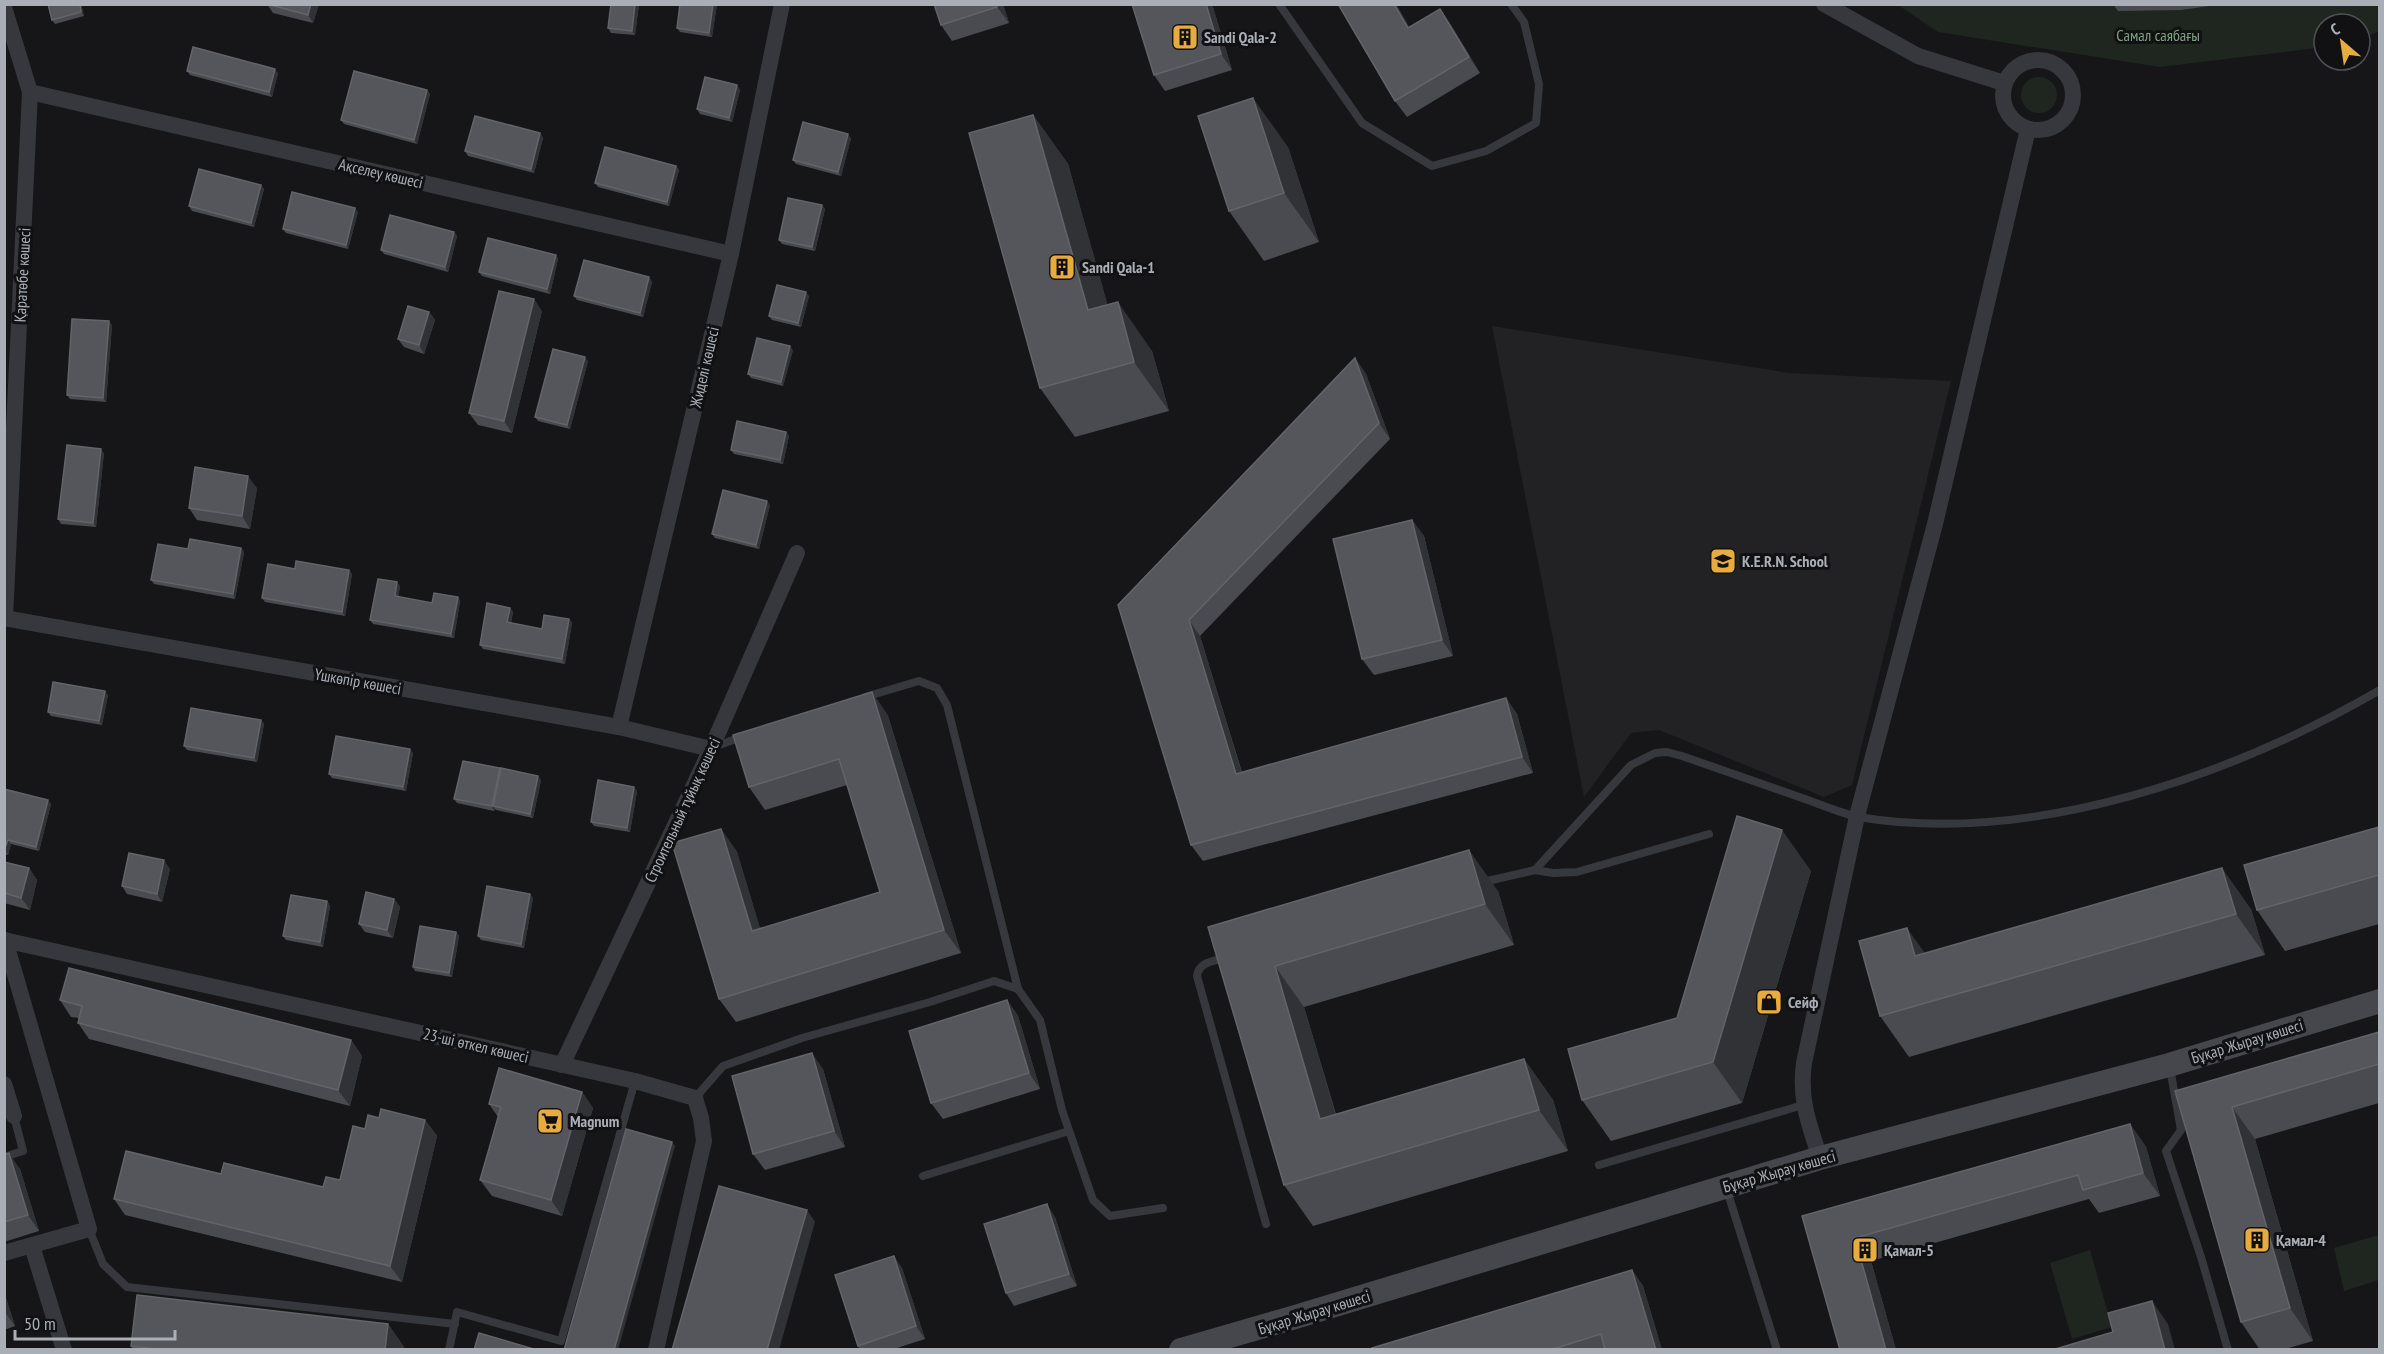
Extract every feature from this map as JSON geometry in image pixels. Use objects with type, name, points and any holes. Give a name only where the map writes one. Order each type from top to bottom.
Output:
[{"type":"street","name":"Жиделі көшесі","points":[[619,727],[731,254],[782,4]]},
{"type":"street","points":[[1824,4],[1918,56],[2004,83]]},
{"type":"street","name":"Қаратөбе көшесі","points":[[4,7],[30,92],[10,421],[5,618]]},
{"type":"street","points":[[2036,59],[2048,61],[2059,66],[2068,75],[2073,93],[2070,111],[2053,128],[2040,131],[2028,129],[2016,124],[2008,115],[2003,103],[2004,83],[2013,69],[2024,62],[2036,59]]},
{"type":"street","name":"Ақселеу көшесі","points":[[30,92],[731,254]]},
{"type":"street","points":[[1820,1158],[1803,1105],[1801,1084],[1804,1063],[1857,816],[1935,524],[2028,129]]},
{"type":"street","name":"Строительный тұйық көшесі","points":[[562,1065],[711,749],[797,553]]},
{"type":"street","name":"Үшкөпір көшесі","points":[[5,618],[619,727],[711,749]]},
{"type":"street","points":[[4,1253],[89,1228],[5,940]]},
{"type":"street","name":"23-ші өткел көшесі","points":[[5,940],[635,1081],[694,1098]]},
{"type":"street","name":"Бұқар Жырау көшесі","points":[[1181,1350],[1820,1158],[2169,1065],[2379,1000]]},
{"type":"street","points":[[4,1084],[14,1116]]},
{"type":"street","points":[[656,1350],[704,1141],[701,1118],[694,1098]]},
{"type":"street","points":[[32,1246],[64,1350]]},
{"type":"lane","points":[[1279,4],[1362,123],[1432,166],[1486,151],[1536,123],[1539,84],[1524,22],[1511,4]]},
{"type":"lane","points":[[851,702],[919,681],[937,688],[947,705],[1018,989],[1040,1020],[1070,1131],[1093,1200],[1110,1216],[1162,1208]]},
{"type":"lane","points":[[1535,870],[1631,765],[1655,753],[1667,752],[1682,756],[1857,816],[1926,823],[2003,821],[2087,807],[2170,784],[2264,750],[2379,690]]},
{"type":"lane","points":[[711,749],[749,734]]},
{"type":"lane","points":[[1470,885],[1535,870],[1553,873],[1578,872],[1709,834]]},
{"type":"lane","points":[[1239,954],[1205,963],[1200,967],[1197,976],[1266,1224]]},
{"type":"lane","points":[[694,1098],[723,1066],[802,1038],[930,1002],[994,981],[1018,989]]},
{"type":"lane","points":[[2169,1065],[2181,1130],[2166,1151],[2201,1257],[2228,1350]]},
{"type":"lane","points":[[448,1350],[457,1312],[561,1341],[635,1081]]},
{"type":"lane","points":[[1599,1165],[1803,1105]]},
{"type":"lane","points":[[4,1157],[23,1152],[14,1116]]},
{"type":"lane","points":[[923,1176],[1070,1131]]},
{"type":"lane","points":[[1726,1186],[1777,1350]]},
{"type":"lane","points":[[89,1228],[104,1264],[127,1287],[454,1324]]},
{"type":"shaded area","name":"K.E.R.N. School","points":[[1492,326],[1789,373],[1951,381],[1852,785],[1824,797],[1659,730],[1631,733],[1584,797]]},
{"type":"green space","name":"Самал саябағы","points":[[1898,5],[2379,5],[2379,31],[2372,34],[2372,12],[2312,12],[2312,48],[2160,67],[1938,32]]},
{"type":"green space","points":[[2039,77],[2051,83],[2057,95],[2051,107],[2039,113],[2027,107],[2021,95],[2027,83]]},
{"type":"green space","points":[[2379,1235],[2379,1280],[2344,1291],[2334,1248]]},
{"type":"green space","points":[[2090,1250],[2112,1327],[2072,1339],[2050,1263]]},
{"type":"building","points":[[48,4],[80,4],[81,12],[52,20]]},
{"type":"building","points":[[267,4],[311,4],[308,15]]},
{"type":"building","points":[[611,4],[635,4],[632,31],[608,28]]},
{"type":"building","points":[[680,4],[713,4],[709,33],[677,28]]},
{"type":"building","points":[[934,4],[997,4],[997,7],[941,25]]},
{"type":"building","name":"Sandi Qala-2","points":[[1132,4],[1206,4],[1221,54],[1154,75]]},
{"type":"building","points":[[1338,4],[1394,4],[1408,28],[1440,9],[1469,57],[1395,101]]},
{"type":"building","points":[[193,47],[275,69],[269,92],[187,71]]},
{"type":"building","points":[[354,71],[427,90],[414,140],[341,120]]},
{"type":"building","points":[[705,77],[737,85],[729,118],[697,109]]},
{"type":"building","points":[[1253,98],[1284,193],[1229,211],[1198,116]]},
{"type":"building","points":[[1033,115],[1088,310],[1118,302],[1134,362],[1040,388],[969,133]]},
{"type":"building","points":[[475,116],[540,133],[531,169],[465,151]]},
{"type":"building","points":[[803,122],[848,134],[838,172],[793,160]]},
{"type":"building","points":[[605,147],[676,166],[667,202],[595,183]]},
{"type":"building","points":[[199,169],[261,185],[251,223],[189,206]]},
{"type":"building","points":[[292,192],[355,208],[346,245],[283,229]]},
{"type":"building","points":[[788,198],[822,205],[812,247],[779,240]]},
{"type":"building","points":[[390,215],[454,232],[445,267],[381,250]]},
{"type":"building","points":[[488,238],[556,255],[547,289],[479,272]]},
{"type":"building","points":[[584,260],[649,277],[640,313],[574,296]]},
{"type":"building","points":[[777,285],[806,292],[798,323],[769,316]]},
{"type":"building","points":[[499,291],[534,299],[504,421],[469,413]]},
{"type":"building","points":[[408,306],[429,312],[419,345],[398,339]]},
{"type":"building","points":[[72,319],[109,321],[103,398],[67,395]]},
{"type":"building","points":[[757,338],[790,346],[781,382],[748,374]]},
{"type":"building","points":[[553,349],[585,357],[567,425],[535,417]]},
{"type":"building","points":[[1355,358],[1379,423],[1189,620],[1236,774],[1506,698],[1522,757],[1191,845],[1118,605]]},
{"type":"building","points":[[737,421],[786,432],[780,460],[731,450]]},
{"type":"building","points":[[67,445],[101,449],[93,523],[58,519]]},
{"type":"building","points":[[195,467],[248,476],[242,516],[189,508]]},
{"type":"building","points":[[723,490],[767,501],[756,545],[712,534]]},
{"type":"building","points":[[1412,520],[1442,640],[1362,659],[1333,539]]},
{"type":"building","points":[[190,539],[241,548],[233,594],[151,580],[158,544],[188,549]]},
{"type":"building","points":[[296,561],[349,570],[342,612],[262,598],[268,564],[295,569]]},
{"type":"building","points":[[378,579],[397,582],[395,596],[432,603],[434,593],[458,597],[451,634],[370,620]]},
{"type":"building","points":[[487,603],[510,608],[507,622],[542,629],[544,615],[569,619],[562,659],[480,645]]},
{"type":"building","points":[[53,682],[105,691],[99,721],[48,712]]},
{"type":"building","points":[[872,692],[944,930],[719,999],[672,843],[721,829],[752,931],[880,892],[839,759],[749,787],[733,735]]},
{"type":"building","points":[[191,708],[261,720],[254,758],[184,746]]},
{"type":"building","points":[[336,736],[410,749],[403,787],[329,774]]},
{"type":"building","points":[[463,761],[500,768],[492,806],[454,799]]},
{"type":"building","points":[[501,768],[538,776],[530,814],[493,806]]},
{"type":"building","points":[[598,780],[634,787],[627,828],[591,822]]},
{"type":"building","points":[[4,789],[48,800],[36,847],[8,840],[4,850]]},
{"type":"building","points":[[1737,816],[1782,830],[1713,1062],[1582,1100],[1568,1049],[1677,1018]]},
{"type":"building","points":[[2379,827],[2379,875],[2257,910],[2244,865]]},
{"type":"building","points":[[1469,850],[1485,904],[1275,966],[1320,1119],[1524,1059],[1539,1110],[1284,1185],[1208,927]]},
{"type":"building","points":[[129,853],[164,860],[157,894],[122,886]]},
{"type":"building","points":[[4,862],[29,868],[21,898],[4,893]]},
{"type":"building","points":[[2222,868],[2236,914],[1880,1016],[1859,941],[1907,928],[1915,956]]},
{"type":"building","points":[[487,886],[530,894],[521,944],[478,936]]},
{"type":"building","points":[[366,892],[394,899],[387,930],[359,924]]},
{"type":"building","points":[[291,895],[327,901],[320,942],[283,936]]},
{"type":"building","points":[[420,926],[456,932],[449,973],[413,967]]},
{"type":"building","points":[[69,968],[351,1040],[338,1090],[78,1023],[82,1006],[60,1000]]},
{"type":"building","points":[[1007,1000],[1029,1073],[931,1103],[909,1031]]},
{"type":"building","points":[[2379,1032],[2379,1064],[2232,1107],[2290,1308],[2241,1322],[2175,1091]]},
{"type":"building","points":[[812,1053],[834,1131],[753,1154],[732,1076]]},
{"type":"building","points":[[499,1068],[582,1092],[551,1200],[480,1180],[501,1107],[489,1104]]},
{"type":"building","points":[[381,1109],[425,1120],[390,1266],[114,1199],[126,1151],[221,1174],[224,1163],[323,1187],[326,1177],[340,1180],[353,1126],[365,1129],[368,1115],[379,1118]]},
{"type":"building","points":[[2130,1124],[2143,1173],[2083,1190],[2078,1175],[1855,1238],[1886,1350],[1840,1350],[1802,1216]]},
{"type":"building","points":[[626,1129],[672,1142],[614,1350],[564,1350]]},
{"type":"building","points":[[9,1153],[28,1215],[4,1222],[4,1154]]},
{"type":"building","points":[[719,1186],[807,1210],[767,1350],[672,1350]]},
{"type":"building","points":[[1047,1204],[1069,1274],[1006,1293],[984,1224]]},
{"type":"building","points":[[894,1256],[916,1326],[858,1346],[835,1275]]},
{"type":"building","points":[[1632,1270],[1656,1350],[1605,1350],[1601,1334],[1550,1350],[1373,1350],[1372,1348]]},
{"type":"building","points":[[137,1295],[388,1324],[385,1350],[163,1350],[131,1346]]},
{"type":"building","points":[[2152,1301],[2165,1350],[2052,1350],[2113,1332],[2108,1313]]},
{"type":"building","points":[[479,1333],[537,1350],[474,1350]]},
{"type":"place","name":"Sandi Qala-2","points":[[1185,37]]},
{"type":"place","name":"Sandi Qala-1","points":[[1062,267]]},
{"type":"place","name":"K.E.R.N. School","points":[[1723,561]]},
{"type":"place","name":"Сейф","points":[[1769,1002]]},
{"type":"place","name":"Magnum","points":[[550,1121]]},
{"type":"place","name":"Қамал-4","points":[[2257,1240]]},
{"type":"place","name":"Қамал-5","points":[[1865,1250]]}]
